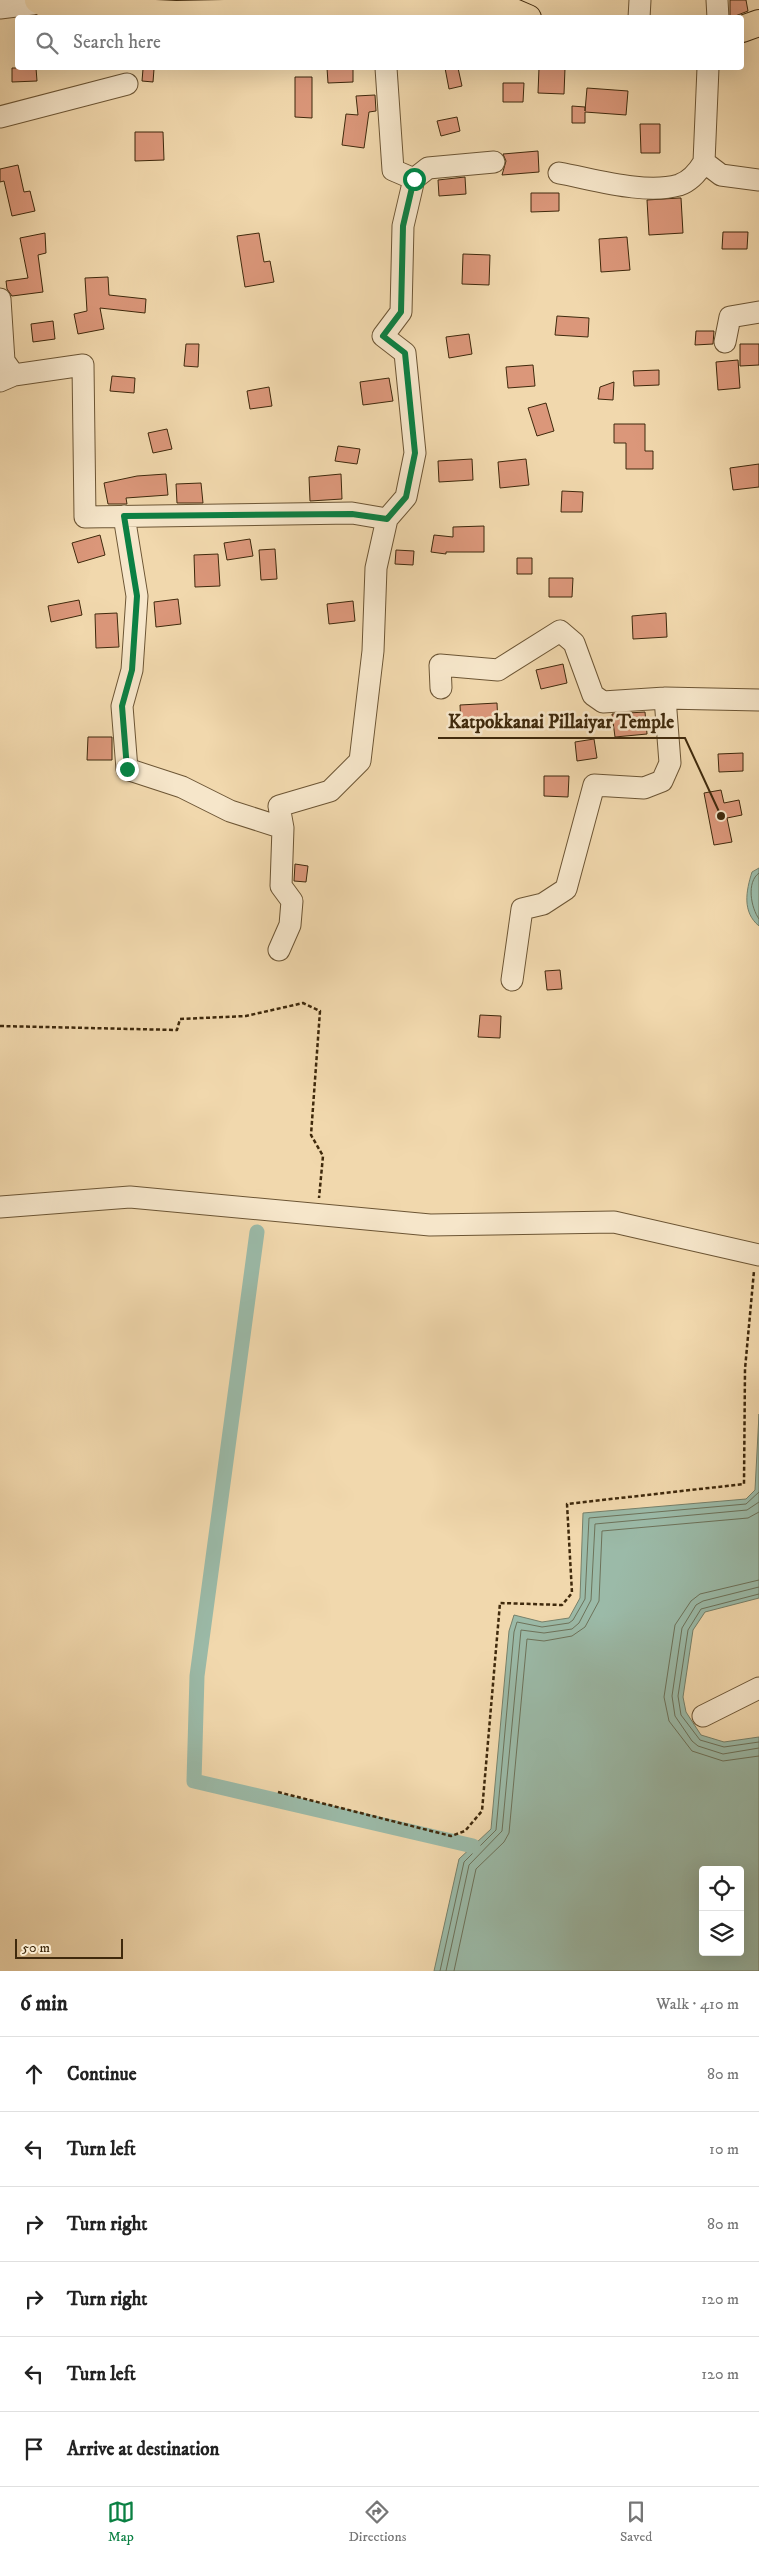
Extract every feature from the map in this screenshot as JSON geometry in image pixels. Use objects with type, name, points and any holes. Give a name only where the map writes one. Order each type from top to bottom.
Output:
[{"type":"main road","points":[[39,1],[52,8],[176,14],[317,6],[384,14],[507,8],[527,11]]},
{"type":"main road","points":[[744,29],[759,23]]},
{"type":"street","points":[[639,15],[640,0]]},
{"type":"street","points":[[717,0],[718,15]]},
{"type":"street","points":[[0,8],[39,1]]},
{"type":"street","points":[[386,70],[394,170],[414,179]]},
{"type":"street","points":[[559,173],[645,188],[679,185],[695,176],[704,162],[708,70]]},
{"type":"street","points":[[0,117],[127,84]]},
{"type":"street","points":[[279,950],[290,924],[292,902],[280,886],[283,828],[279,806],[330,791],[360,761],[373,651],[376,568],[387,519],[406,497],[415,453],[405,353],[383,336],[401,312],[403,226],[414,179],[428,168],[494,162]]},
{"type":"street","points":[[704,162],[721,175],[759,180]]},
{"type":"street","points":[[0,298],[4,361],[7,378],[83,365],[85,517],[352,514],[387,519]]},
{"type":"street","points":[[725,342],[730,317],[759,312]]},
{"type":"street","points":[[124,516],[137,596],[132,670],[122,706],[127,769],[182,787],[230,811],[283,828]]},
{"type":"street","points":[[442,688],[440,665],[498,670],[560,631],[574,643],[593,695],[603,702],[665,698],[759,700]]},
{"type":"street","points":[[512,980],[522,909],[543,904],[566,889],[594,785],[644,788],[662,781],[670,763],[665,698]]},
{"type":"street","points":[[0,1207],[130,1197],[430,1225],[614,1222],[757,1255]]},
{"type":"street","points":[[703,1716],[759,1688]]},
{"type":"path","points":[[0,1026],[177,1030],[180,1019],[246,1016],[303,1003],[320,1010],[310,1135],[323,1156],[318,1216]]},
{"type":"path","points":[[278,1792],[451,1836],[465,1831],[482,1810],[500,1603],[562,1605],[572,1593],[567,1504],[744,1484],[745,1369],[757,1255]]},
{"type":"water","points":[[759,868],[759,926],[750,914],[747,894],[752,872]]},
{"type":"water","points":[[759,1414],[759,1598],[705,1612],[693,1630],[683,1697],[686,1712],[701,1735],[724,1742],[759,1737],[759,1971],[434,1971],[459,1859],[491,1829],[509,1631],[514,1615],[542,1622],[569,1618],[580,1598],[583,1513],[746,1499],[755,1490]]},
{"type":"building","points":[[730,0],[746,0],[748,11],[738,15],[730,15]]},
{"type":"building","points":[[12,68],[15,68],[15,70],[36,70],[37,81],[12,82]]},
{"type":"building","points":[[143,70],[154,70],[153,82],[142,81]]},
{"type":"building","points":[[327,70],[353,70],[353,82],[328,83]]},
{"type":"building","points":[[445,70],[458,70],[462,86],[449,89]]},
{"type":"building","points":[[539,70],[565,70],[564,94],[538,93]]},
{"type":"building","points":[[295,77],[312,77],[312,118],[295,117]]},
{"type":"building","points":[[503,83],[524,83],[523,102],[503,102]]},
{"type":"building","points":[[587,88],[628,91],[626,115],[585,112],[585,123],[572,123],[572,106],[585,107],[585,111]]},
{"type":"building","points":[[375,95],[376,111],[369,112],[364,148],[342,145],[346,114],[358,115],[356,96]]},
{"type":"building","points":[[457,117],[460,131],[441,136],[437,121]]},
{"type":"building","points":[[640,124],[660,124],[660,153],[641,153]]},
{"type":"building","points":[[135,132],[163,132],[164,160],[135,161]]},
{"type":"building","points":[[538,151],[539,172],[502,175],[506,161],[503,154]]},
{"type":"building","points":[[18,165],[24,192],[30,191],[35,211],[12,216],[4,181],[0,182],[0,169]]},
{"type":"building","points":[[465,177],[466,194],[439,196],[438,180]]},
{"type":"building","points":[[531,193],[559,193],[559,211],[531,212]]},
{"type":"building","points":[[681,198],[683,233],[649,235],[647,200]]},
{"type":"building","points":[[723,232],[748,232],[747,249],[722,249]]},
{"type":"building","points":[[45,233],[46,253],[38,255],[43,292],[12,296],[7,289],[6,281],[28,278],[20,238]]},
{"type":"building","points":[[259,233],[264,262],[270,261],[274,282],[245,287],[237,236]]},
{"type":"building","points":[[627,237],[630,270],[601,272],[599,239]]},
{"type":"building","points":[[463,254],[490,255],[489,285],[462,284]]},
{"type":"building","points":[[108,277],[109,295],[146,299],[145,313],[100,308],[104,329],[78,334],[74,314],[87,311],[85,278]]},
{"type":"building","points":[[557,316],[589,318],[588,337],[555,335]]},
{"type":"building","points":[[53,321],[55,339],[33,342],[31,324]]},
{"type":"building","points":[[696,331],[714,331],[713,344],[695,345]]},
{"type":"building","points":[[469,334],[472,354],[449,358],[446,337]]},
{"type":"building","points":[[186,344],[199,344],[198,367],[184,366]]},
{"type":"building","points":[[740,344],[759,344],[759,365],[740,366]]},
{"type":"building","points":[[738,360],[740,388],[718,390],[716,362]]},
{"type":"building","points":[[533,365],[535,386],[508,388],[506,367]]},
{"type":"building","points":[[659,370],[659,385],[634,386],[633,371]]},
{"type":"building","points":[[112,376],[135,378],[134,393],[110,391]]},
{"type":"building","points":[[389,378],[393,401],[363,405],[360,382]]},
{"type":"building","points":[[614,382],[613,400],[598,399],[600,387]]},
{"type":"building","points":[[269,387],[272,406],[250,409],[247,391]]},
{"type":"building","points":[[546,403],[554,431],[537,436],[528,408]]},
{"type":"building","points":[[614,424],[645,424],[645,451],[653,451],[653,469],[626,469],[626,443],[614,443]]},
{"type":"building","points":[[167,429],[172,449],[153,453],[148,433]]},
{"type":"building","points":[[338,446],[360,449],[357,464],[335,461]]},
{"type":"building","points":[[472,459],[473,480],[439,482],[438,461]]},
{"type":"building","points":[[526,459],[529,485],[500,488],[498,462]]},
{"type":"building","points":[[759,464],[759,487],[733,490],[730,468]]},
{"type":"building","points":[[166,474],[168,495],[126,498],[127,504],[108,504],[104,483],[137,476]]},
{"type":"building","points":[[341,474],[342,499],[310,501],[309,477]]},
{"type":"building","points":[[201,483],[203,503],[177,503],[176,484]]},
{"type":"building","points":[[562,491],[583,492],[582,512],[561,512]]},
{"type":"building","points":[[484,526],[484,552],[446,552],[446,554],[431,552],[434,535],[453,537],[453,527]]},
{"type":"building","points":[[100,535],[105,555],[78,563],[72,543]]},
{"type":"building","points":[[250,539],[253,556],[227,560],[224,543]]},
{"type":"building","points":[[275,549],[277,579],[261,580],[259,550]]},
{"type":"building","points":[[396,550],[414,551],[413,565],[395,564]]},
{"type":"building","points":[[218,554],[220,586],[195,587],[194,555]]},
{"type":"building","points":[[517,558],[532,558],[532,574],[517,574]]},
{"type":"building","points":[[549,578],[573,578],[572,597],[549,597]]},
{"type":"building","points":[[178,599],[181,624],[156,627],[154,602]]},
{"type":"building","points":[[79,600],[82,615],[51,622],[48,606]]},
{"type":"building","points":[[353,601],[355,621],[329,624],[327,604]]},
{"type":"building","points":[[117,613],[119,647],[96,648],[95,614]]},
{"type":"building","points":[[666,613],[667,637],[633,639],[632,616]]},
{"type":"building","points":[[563,664],[567,683],[541,689],[536,670]]},
{"type":"building","points":[[497,703],[498,724],[461,726],[460,705]]},
{"type":"building","points":[[645,712],[647,734],[615,737],[612,714]]},
{"type":"building","points":[[88,737],[112,737],[112,760],[87,760]]},
{"type":"building","points":[[594,739],[597,758],[577,761],[575,742]]},
{"type":"building","points":[[743,753],[743,771],[719,772],[718,754]]},
{"type":"building","points":[[544,776],[569,776],[568,797],[544,796]]},
{"type":"building","points":[[721,790],[724,803],[739,800],[742,815],[727,818],[732,842],[714,845],[704,793]]},
{"type":"building","points":[[295,864],[308,866],[306,882],[294,881]]},
{"type":"building","points":[[560,970],[562,989],[547,990],[545,971]]},
{"type":"building","points":[[480,1015],[501,1016],[500,1038],[478,1037]]},
{"type":"waterway","points":[[257,1232],[197,1676],[194,1781],[473,1846]]},
{"type":"place","name":"Katpokkanai Pillaiyar Temple","points":[[721,816]]},
{"type":"route","points":[[127,769],[122,706],[132,670],[137,596],[124,516],[352,514],[387,519],[406,497],[415,453],[405,353],[383,336],[401,312],[403,226],[414,179]]}]
